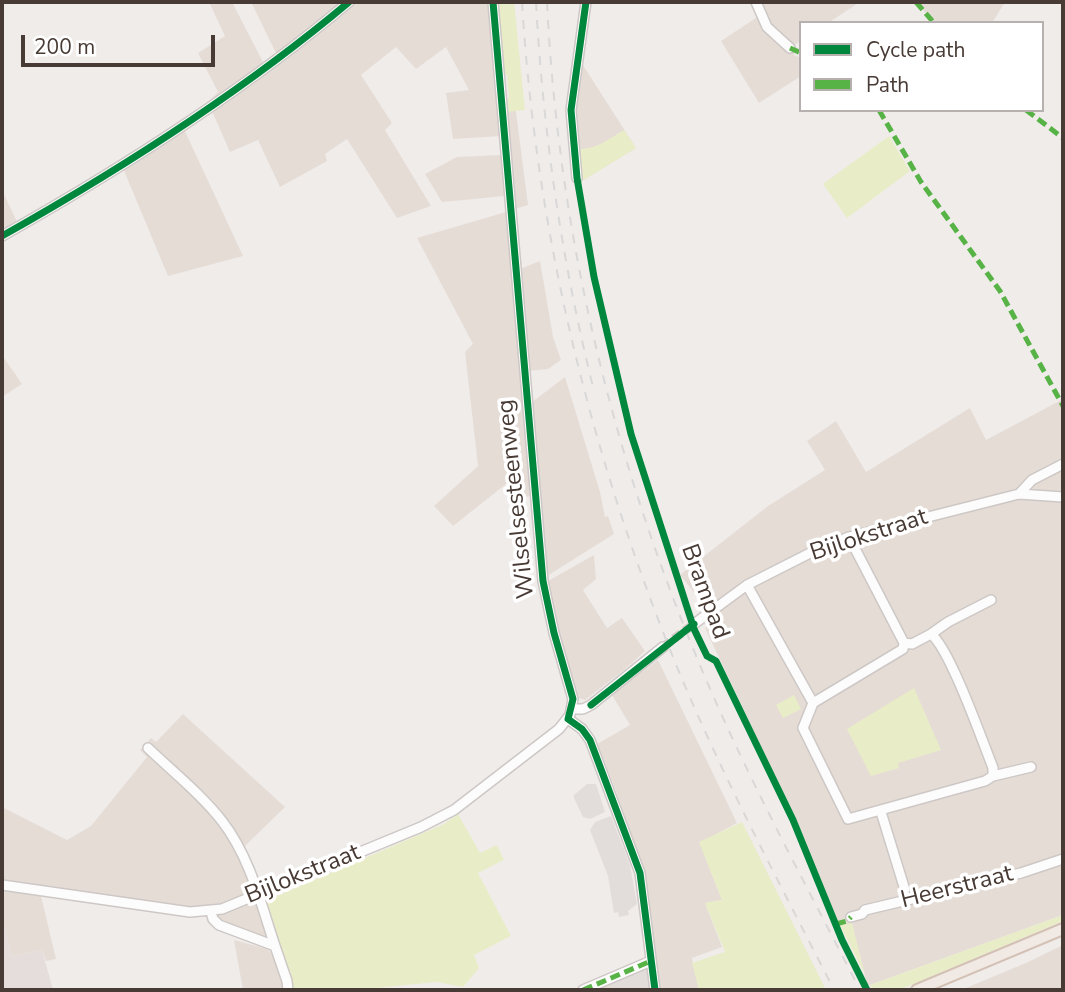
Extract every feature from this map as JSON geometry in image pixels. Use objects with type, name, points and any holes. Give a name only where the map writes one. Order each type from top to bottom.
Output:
[{"type":"main road","points":[[917,990],[1063,929]]},
{"type":"main road","points":[[931,990],[1063,934]]},
{"type":"street","points":[[2,236],[72,196],[200,113],[281,57],[349,2]]},
{"type":"street","name":"Wilselsesteenweg","points":[[493,2],[542,581],[572,692],[572,709]]},
{"type":"street","points":[[577,178],[572,110],[586,2]]},
{"type":"street","points":[[756,2],[767,27],[790,48]]},
{"type":"street","name":"Bijlokstraat","points":[[1019,494],[1032,480],[1063,464]]},
{"type":"street","name":"Bijlokstraat","points":[[694,624],[747,585],[814,551],[849,537],[1019,494],[1063,497]]},
{"type":"street","points":[[849,537],[904,643],[902,649],[813,703],[803,728],[848,820],[1031,767]]},
{"type":"street","points":[[747,585],[813,703]]},
{"type":"street","points":[[904,643],[912,644],[991,600]]},
{"type":"street","points":[[931,634],[937,639],[953,669],[993,768],[993,776]]},
{"type":"street","points":[[655,990],[643,889],[634,854],[590,740],[582,729],[568,719],[572,709],[583,709],[592,705],[663,647]]},
{"type":"street","name":"Bijlokstraat","points":[[2,885],[171,910],[211,912],[421,827],[454,810],[497,779],[568,719]]},
{"type":"street","points":[[148,748],[212,809],[224,824],[259,894],[288,990]]},
{"type":"street","points":[[881,811],[905,890]]},
{"type":"street","name":"Heerstraat","points":[[851,917],[862,914],[865,910],[1021,873],[1063,859]]},
{"type":"street","points":[[211,912],[219,925],[275,946]]},
{"type":"street","points":[[583,990],[651,961]]},
{"type":"shaded area","points":[[209,2],[232,2],[263,62],[276,53],[251,2],[490,2],[501,136],[453,139],[446,93],[469,90],[446,47],[416,69],[396,47],[361,75],[392,123],[385,130],[431,206],[397,218],[347,139],[325,154],[327,161],[280,187],[258,140],[230,152],[208,102],[218,92],[198,53],[225,36]]},
{"type":"shaded area","points":[[761,2],[860,2],[831,21],[799,21],[799,42],[794,45],[794,55],[799,57],[799,77],[759,103],[721,41],[765,12]]},
{"type":"shaded area","points":[[916,2],[1005,2],[993,21],[933,21]]},
{"type":"shaded area","points":[[581,62],[636,148],[582,181],[574,113]]},
{"type":"shaded area","points":[[515,104],[528,205],[515,209],[520,269],[540,261],[553,337],[561,360],[548,369],[528,371],[531,403],[565,377],[605,517],[608,516],[614,534],[547,576],[548,581],[594,555],[596,579],[583,590],[607,628],[622,618],[645,651],[585,700],[579,698],[549,598],[538,492],[515,502],[512,489],[506,484],[453,526],[434,506],[478,466],[465,352],[473,344],[417,238],[506,212],[505,196],[442,202],[425,174],[457,157],[501,155],[502,165],[511,165],[506,109]]},
{"type":"shaded area","points":[[183,127],[243,256],[168,276],[122,166]]},
{"type":"shaded area","points":[[2,190],[18,224],[2,233]]},
{"type":"shaded area","points":[[2,355],[22,384],[2,397]]},
{"type":"shaded area","points":[[1063,399],[1063,915],[870,985],[867,984],[852,924],[838,926],[801,831],[705,628],[715,618],[680,575],[768,506],[825,470],[807,441],[836,421],[866,472],[970,408],[986,440]]},
{"type":"shaded area","points":[[658,660],[737,823],[700,843],[722,900],[705,903],[722,947],[692,958],[699,990],[595,990],[656,963],[644,872],[597,744],[630,725],[612,695]]},
{"type":"shaded area","points":[[183,714],[285,807],[242,849],[269,941],[198,909],[2,879],[2,807],[67,840],[91,826],[147,757],[140,750],[151,738],[156,742]]},
{"type":"shaded area","points":[[587,784],[596,784],[605,812],[590,819],[583,817],[574,798]]},
{"type":"shaded area","points":[[611,816],[630,865],[637,904],[628,911],[629,915],[619,917],[618,912],[614,913],[608,876],[590,830],[595,822]]},
{"type":"shaded area","points":[[2,891],[41,896],[56,959],[46,961],[42,950],[12,957],[2,919]]},
{"type":"shaded area","points":[[2,919],[12,957],[42,950],[53,990],[2,990]]},
{"type":"shaded area","points":[[234,940],[267,949],[277,959],[284,990],[243,990]]},
{"type":"shaded area","points":[[1063,945],[1063,990],[961,990],[1026,963]]},
{"type":"shaded area","points":[[647,966],[650,990],[614,990],[611,983]]},
{"type":"green space","points":[[497,2],[514,2],[525,110],[505,112],[505,98],[509,98],[507,75],[503,75]]},
{"type":"green space","points":[[624,130],[636,148],[582,181],[577,149],[596,146]]},
{"type":"green space","points":[[889,136],[910,171],[847,218],[823,184]]},
{"type":"green space","points":[[914,688],[941,750],[898,763],[899,768],[871,776],[847,729]]},
{"type":"green space","points":[[794,695],[801,709],[783,718],[776,705]]},
{"type":"green space","points":[[458,814],[480,853],[497,845],[504,860],[478,873],[511,936],[474,955],[479,968],[463,987],[437,982],[365,989],[297,990],[293,987],[265,906],[270,899],[444,824]]},
{"type":"green space","points":[[742,822],[826,990],[699,990],[692,963],[725,952],[705,903],[722,900],[699,842]]},
{"type":"green space","points":[[1063,915],[1063,921],[899,990],[873,990],[870,985]]},
{"type":"green space","points":[[852,923],[865,975],[840,925]]},
{"type":"tunnel","points":[[663,647],[694,624]]},
{"type":"railway","points":[[522,2],[529,88],[554,257],[593,424],[618,506],[677,667],[713,749],[834,990]]},
{"type":"railway","points":[[536,2],[549,149],[563,246],[594,391]]},
{"type":"railway","points":[[547,2],[553,87],[576,254],[614,418],[638,499],[666,579],[715,701],[775,826],[860,990]]},
{"type":"marked path","points":[[916,2],[932,21]]},
{"type":"marked path","points":[[790,48],[799,52]]},
{"type":"marked path","points":[[880,112],[921,182],[1000,291],[1063,406]]},
{"type":"marked path","points":[[1029,112],[1063,138]]},
{"type":"marked path","points":[[836,924],[851,917]]},
{"type":"marked path","points":[[583,990],[651,961]]},
{"type":"cycle path","points":[[2,236],[181,127],[267,67],[349,2]]},
{"type":"cycle path","points":[[493,2],[543,581],[554,633],[573,699],[568,719],[582,729],[590,740],[640,873],[655,990]]},
{"type":"cycle path","name":"Brampad","points":[[586,2],[571,110],[577,178],[594,277],[631,434],[694,629],[707,656],[716,661],[793,820],[842,940],[867,990]]},
{"type":"cycle path","name":"Brampad","points":[[591,705],[694,624]]}]
